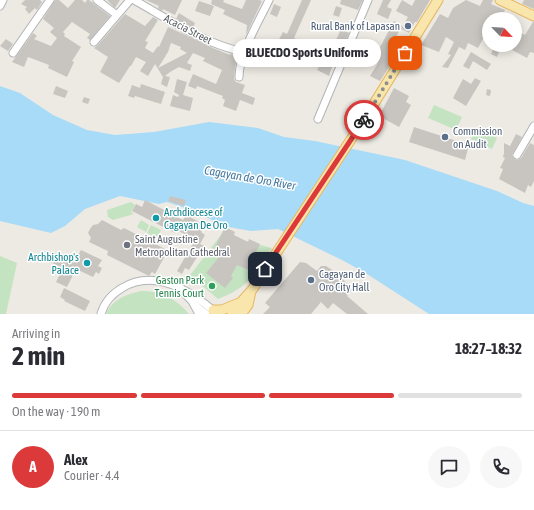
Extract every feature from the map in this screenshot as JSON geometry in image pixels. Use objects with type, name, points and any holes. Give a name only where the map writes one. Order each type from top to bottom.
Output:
[{"type":"main road","points":[[232,314],[252,290],[367,115],[438,0]]},
{"type":"main road","points":[[500,0],[534,16]]},
{"type":"main road","points":[[241,314],[248,305],[252,290]]},
{"type":"main road","points":[[212,313],[229,308],[242,301]]},
{"type":"street","points":[[13,53],[50,0]]},
{"type":"street","points":[[97,0],[117,15]]},
{"type":"street","points":[[94,42],[130,0]]},
{"type":"street","name":"Acacia Street","points":[[134,0],[196,35],[222,47],[244,52]]},
{"type":"street","points":[[239,76],[240,65],[244,52],[269,0]]},
{"type":"street","points":[[318,119],[368,0]]},
{"type":"street","points":[[516,155],[534,126]]},
{"type":"street","points":[[100,312],[109,298],[127,285],[142,281],[161,280],[196,297],[212,313]]},
{"type":"street","points":[[182,290],[192,302],[199,314]]},
{"type":"street","points":[[192,302],[212,313]]},
{"type":"green space","points":[[434,105],[462,117],[456,130],[428,118]]},
{"type":"green space","points":[[476,128],[497,138],[492,149],[471,139]]},
{"type":"green space","points":[[131,202],[135,205],[131,212],[134,214],[113,220],[108,217],[107,210]]},
{"type":"green space","points":[[141,220],[149,225],[146,232],[137,227]]},
{"type":"green space","points":[[151,225],[161,230],[157,238],[147,233]]},
{"type":"green space","points":[[224,231],[246,241],[272,248],[255,273],[244,285],[218,299],[199,283],[196,286],[187,279]]},
{"type":"green space","points":[[0,256],[17,263],[6,314],[0,314]]},
{"type":"green space","points":[[142,291],[155,292],[168,296],[189,314],[106,314],[112,304],[116,301]]},
{"type":"water","name":"Cagayan de Oro River","points":[[0,86],[20,93],[53,115],[87,130],[115,135],[154,132],[209,122],[258,128],[284,137],[315,141],[405,160],[497,191],[523,203],[534,206],[534,314],[429,314],[344,261],[278,229],[251,231],[223,226],[195,211],[167,202],[159,204],[120,196],[85,209],[65,226],[51,233],[0,221]]},
{"type":"building","points":[[25,0],[40,0],[42,2],[37,10],[35,8],[29,14],[25,9],[27,7],[21,4]]},
{"type":"building","points":[[55,0],[59,0],[68,8],[75,0],[82,0],[85,3],[89,0],[110,16],[90,40],[87,38],[90,34],[72,22],[63,32],[65,34],[64,36],[81,47],[72,61],[74,62],[67,77],[48,68],[49,65],[28,57],[24,67],[12,62],[33,33],[37,36],[34,39],[51,46],[57,38],[50,32],[54,28],[43,19]]},
{"type":"building","points":[[107,0],[120,0],[115,8]]},
{"type":"building","points":[[146,0],[182,0],[175,15],[163,9],[162,11],[158,8],[159,6]]},
{"type":"building","points":[[212,0],[224,0],[223,2],[242,9],[246,0],[262,1],[246,35],[247,25],[223,14],[225,10],[211,4]]},
{"type":"building","points":[[302,0],[311,0],[294,38],[303,43],[293,60],[273,50],[283,32],[287,34]]},
{"type":"building","points":[[341,0],[363,0],[358,10],[340,4]]},
{"type":"building","points":[[383,0],[391,0],[387,7],[392,9],[388,19],[377,14]]},
{"type":"building","points":[[402,0],[412,6],[415,0],[430,0],[409,33],[401,29],[408,17],[396,11]]},
{"type":"building","points":[[466,0],[480,6],[483,0],[493,0],[491,4],[505,10],[504,12],[482,12],[482,41],[478,48],[468,43],[465,50],[459,47],[448,68],[442,67],[451,55],[448,54],[454,42],[446,37],[439,52],[421,45],[440,14],[448,18],[453,8]]},
{"type":"building","points":[[524,0],[534,0],[534,9],[522,4]]},
{"type":"building","points":[[199,1],[214,6],[210,16],[195,11]]},
{"type":"building","points":[[274,4],[281,7],[277,17],[270,14]]},
{"type":"building","points":[[336,6],[342,8],[339,17],[333,15]]},
{"type":"building","points":[[179,13],[195,23],[193,28],[176,19]]},
{"type":"building","points":[[125,14],[145,26],[153,17],[158,20],[145,41],[148,42],[145,48],[153,53],[158,46],[159,47],[168,27],[213,48],[230,55],[238,56],[234,79],[236,82],[245,85],[242,93],[255,98],[253,105],[240,100],[236,111],[223,106],[225,100],[222,98],[223,96],[197,86],[196,89],[188,86],[193,74],[216,84],[222,70],[203,61],[205,58],[193,53],[187,63],[192,65],[190,71],[179,67],[170,72],[165,76],[170,77],[167,87],[161,84],[163,77],[155,64],[148,76],[140,71],[146,62],[136,57],[119,83],[100,72],[108,57],[94,48]],"holes":[[[171,43],[181,47],[180,49],[187,53],[158,68],[168,52]]]},
{"type":"building","points":[[394,21],[402,26],[395,39],[404,44],[380,81],[370,76],[378,63],[363,53],[369,43],[379,49]]},
{"type":"building","points":[[534,22],[534,53],[530,52],[527,58],[516,52],[522,52],[522,34],[525,35]]},
{"type":"building","points":[[341,29],[349,33],[341,52],[332,49]]},
{"type":"building","points":[[6,39],[13,44],[8,51],[0,46]]},
{"type":"building","points":[[471,52],[491,64],[487,70],[473,61],[469,69],[463,66]]},
{"type":"building","points":[[492,52],[499,52],[497,57],[491,54]]},
{"type":"building","points":[[321,62],[332,67],[329,76],[317,70]]},
{"type":"building","points":[[475,78],[481,81],[466,106],[453,98],[463,79],[471,84]]},
{"type":"building","points":[[177,79],[187,82],[183,95],[193,98],[190,111],[170,106],[173,95],[178,97],[179,95],[174,92]]},
{"type":"building","points":[[141,84],[165,92],[161,104],[135,96],[134,98],[128,96],[132,85],[140,88]]},
{"type":"building","points":[[56,86],[68,91],[65,98],[53,94]]},
{"type":"building","points":[[394,88],[409,96],[406,102],[411,105],[399,127],[379,116]]},
{"type":"building","points":[[487,89],[491,90],[490,96],[486,95]]},
{"type":"building","points":[[84,97],[90,99],[88,104],[82,102]]},
{"type":"building","points":[[414,127],[469,145],[465,160],[409,142]]},
{"type":"building","points":[[516,134],[522,137],[512,155],[514,159],[517,160],[521,158],[530,143],[534,145],[534,181],[531,187],[528,185],[525,193],[499,179],[503,169],[500,168],[505,158],[503,157],[504,143],[510,146]]},
{"type":"building","points":[[170,196],[186,200],[184,206],[168,201]]},
{"type":"building","points":[[145,200],[183,220],[186,215],[205,225],[201,232],[205,235],[200,244],[204,246],[189,270],[185,268],[182,274],[177,271],[195,240],[177,230],[175,233],[132,211],[136,204],[142,207]]},
{"type":"building","name":"Saint Augustine Metropolitan Cathedral","points":[[102,220],[121,230],[124,228],[165,249],[163,252],[166,254],[155,274],[152,272],[149,276],[107,255],[108,251],[89,242],[91,238],[88,233],[90,229],[93,225],[98,224]]},
{"type":"building","points":[[225,227],[235,232],[234,235],[248,242],[249,239],[260,244],[248,270],[237,265],[231,276],[233,278],[225,288],[206,273],[219,257],[212,253]]},
{"type":"building","points":[[81,250],[102,260],[98,266],[102,268],[99,274],[96,272],[93,277],[76,269],[67,287],[56,282],[63,268],[48,261],[53,252],[74,263]]},
{"type":"building","points":[[300,262],[306,263],[317,271],[321,266],[326,266],[337,273],[352,289],[347,296],[368,314],[347,314],[333,303],[328,309],[321,302],[311,314],[263,314],[270,307],[265,303]]},
{"type":"building","points":[[64,288],[90,301],[85,311],[64,301],[65,300],[60,297]]},
{"type":"way so far","points":[[364,120],[405,53]]},
{"type":"place","name":"Rural Bank of Lapasan","points":[[408,26]]},
{"type":"place","name":"BLUECDO Sports Uniforms","points":[[405,53]]},
{"type":"place","name":"Commission on Audit","points":[[445,137]]},
{"type":"place","name":"Archdiocese of Cagayan De Oro","points":[[156,218]]},
{"type":"place","name":"Saint Augustine Metropolitan Cathedral","points":[[127,245]]},
{"type":"place","name":"Archbishop's Palace","points":[[87,263]]},
{"type":"place","name":"Cagayan de Oro City Hall","points":[[311,280]]},
{"type":"place","name":"Gaston Park Tennis Court","points":[[212,286]]},
{"type":"route","points":[[265,269],[364,120]]}]
